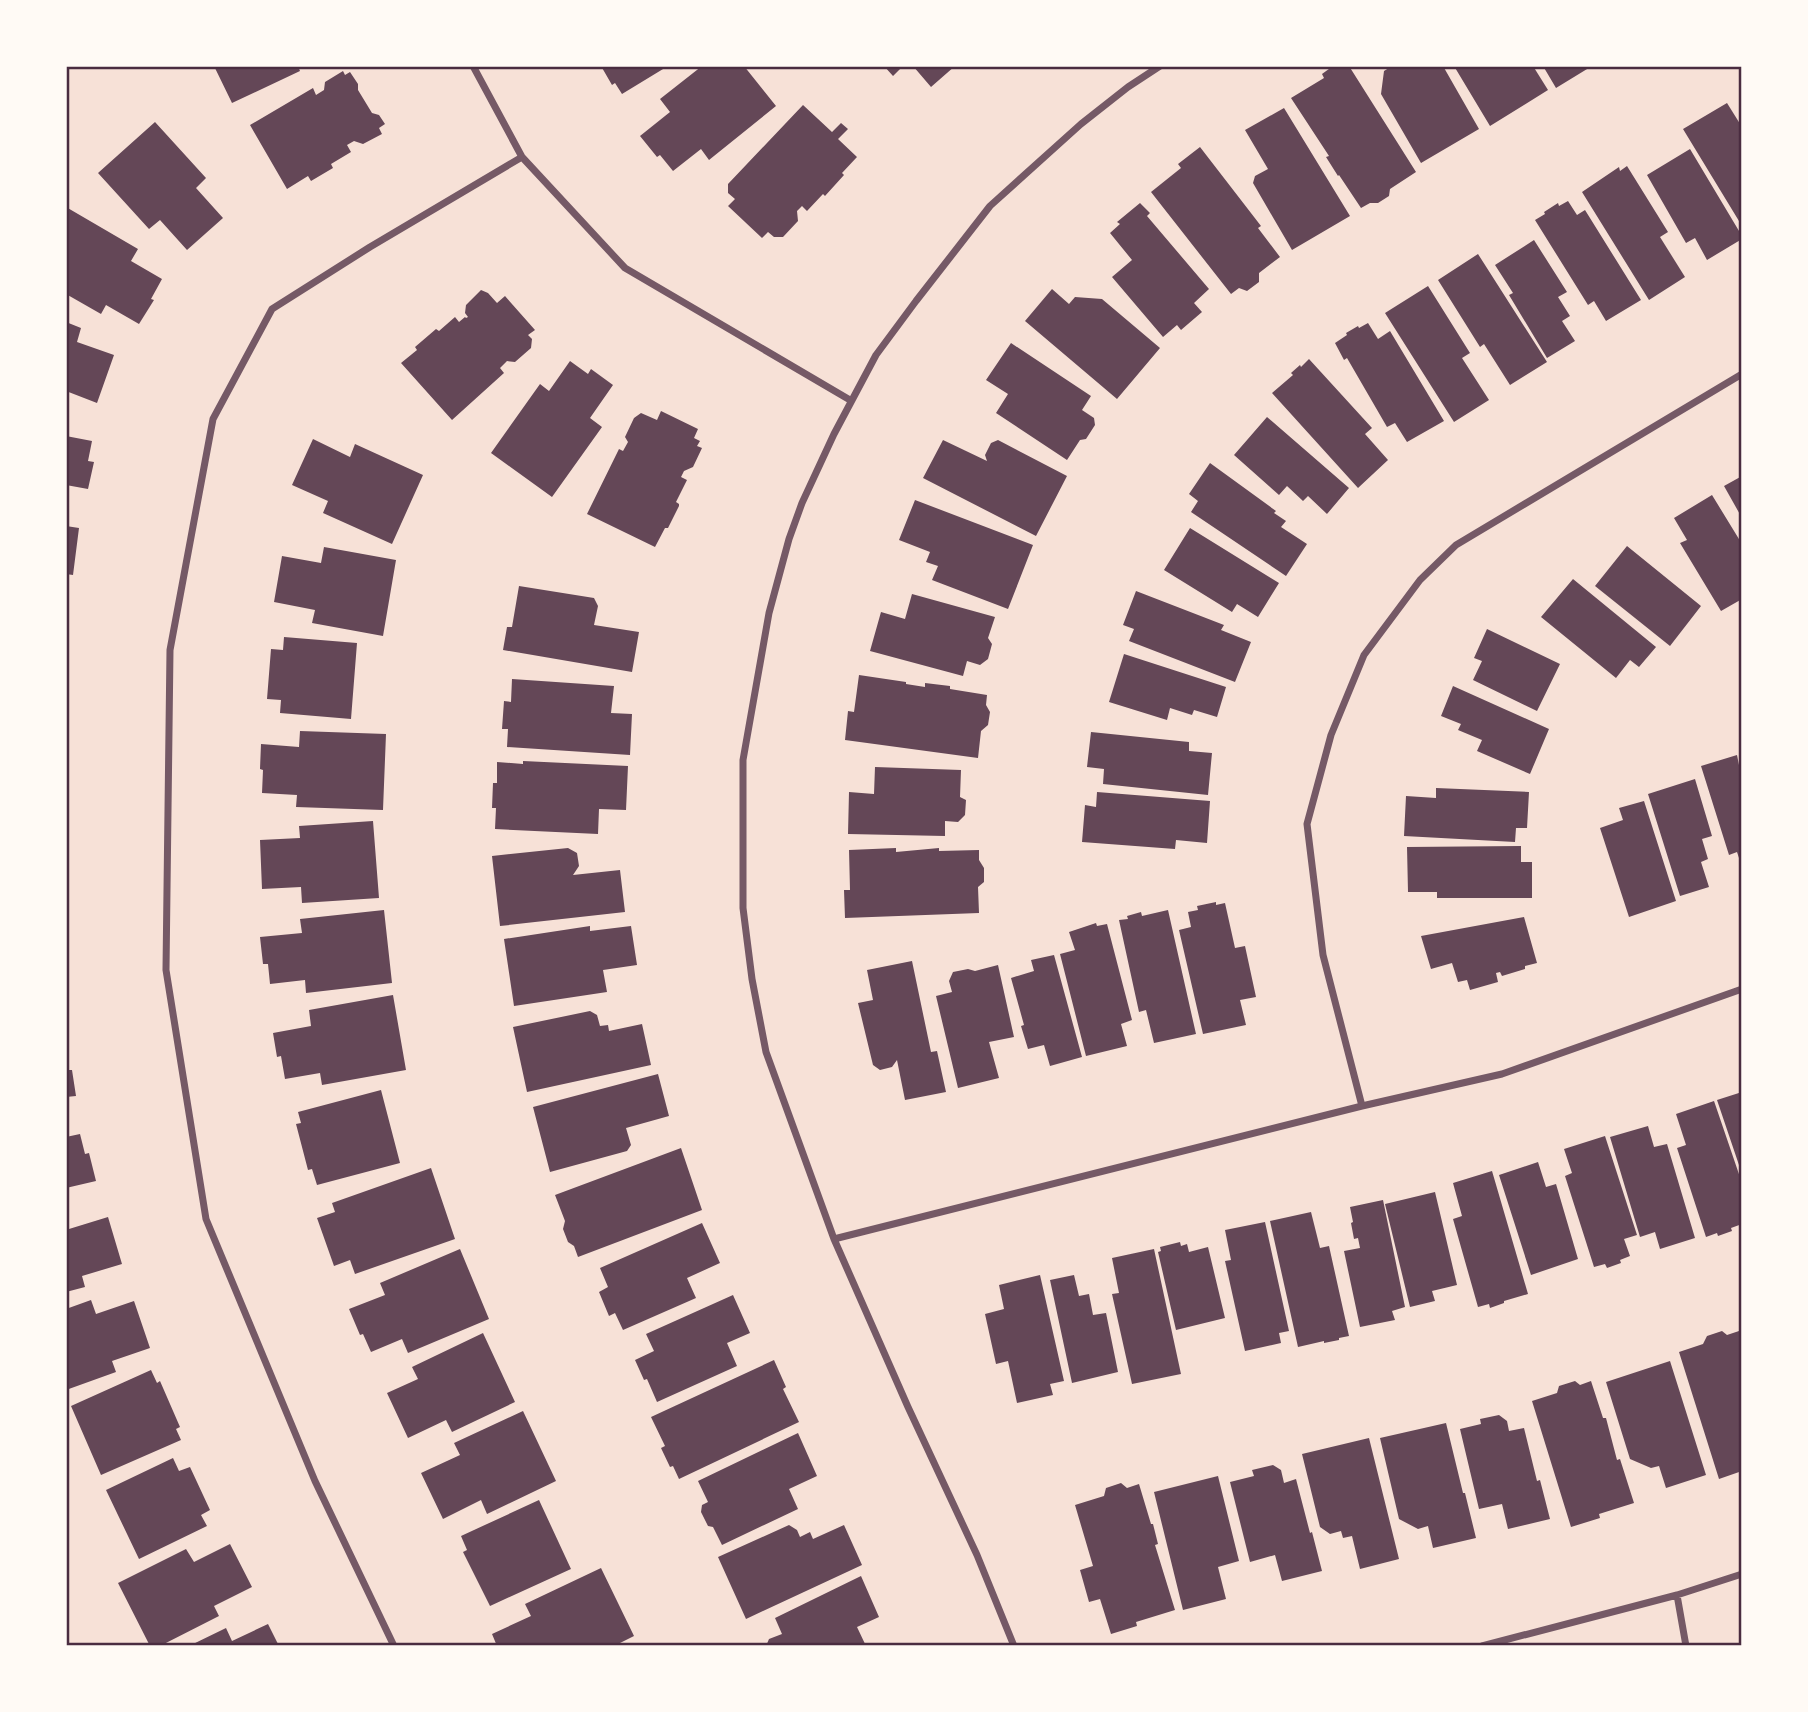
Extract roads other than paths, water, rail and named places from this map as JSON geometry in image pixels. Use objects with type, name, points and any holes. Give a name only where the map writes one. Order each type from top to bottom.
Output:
[{"type":"street","points":[[473,66],[522,157],[625,268],[850,400]]},
{"type":"street","points":[[1014,1646],[977,1555],[908,1408],[834,1239],[766,1052],[760,1030],[743,908],[743,760],[769,613],[789,539],[802,503],[850,400],[876,355],[990,206],[1081,124],[1160,66]]},
{"type":"street","points":[[394,1646],[315,1482],[206,1219],[166,970],[170,650],[213,419],[272,309],[522,157]]},
{"type":"street","points":[[1362,1106],[1323,955],[1307,824],[1331,736],[1364,655],[1420,580],[1456,545],[1741,374]]},
{"type":"street","points":[[834,1239],[1362,1106],[1502,1074],[1741,989]]},
{"type":"street","points":[[1482,1646],[1677,1595],[1741,1574]]},
{"type":"street","points":[[1677,1595],[1686,1646]]}]
